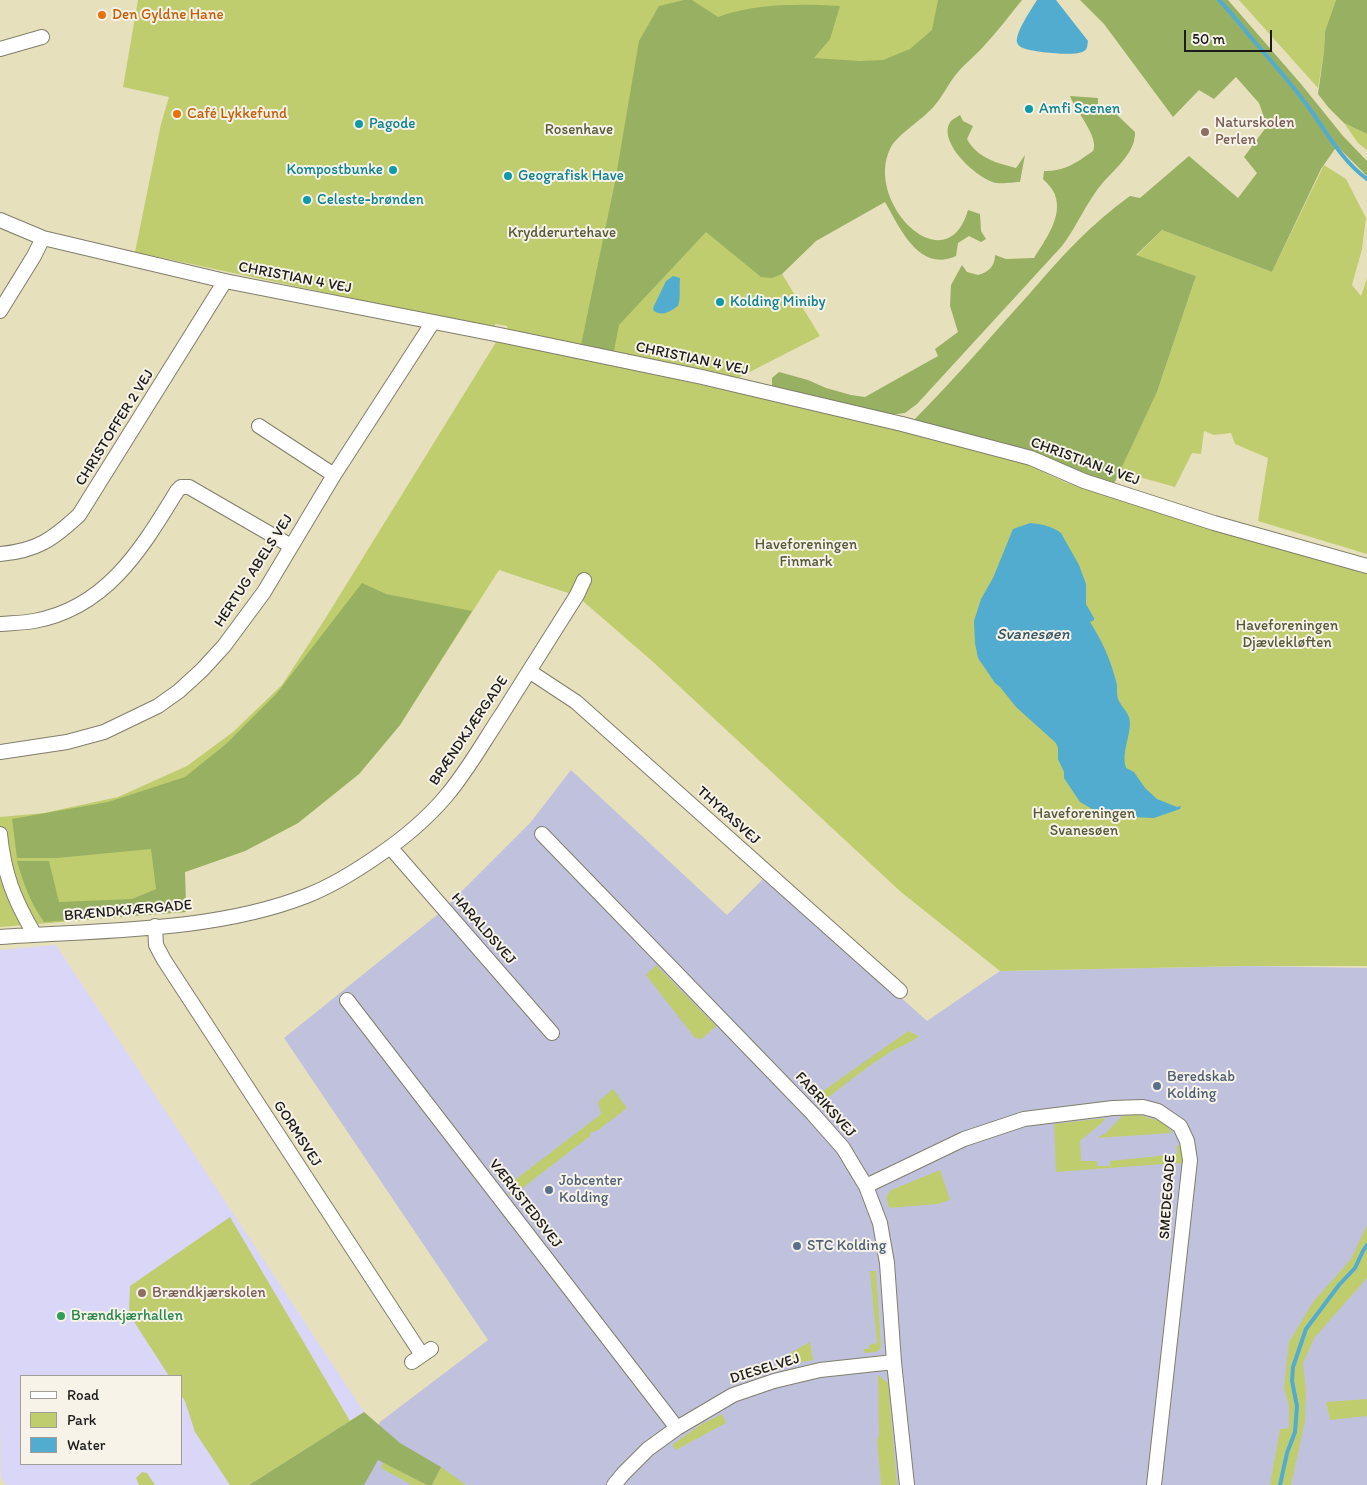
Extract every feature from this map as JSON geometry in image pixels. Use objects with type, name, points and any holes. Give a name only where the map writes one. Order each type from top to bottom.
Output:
[{"type":"street","points":[[0,49],[42,37]]},
{"type":"street","name":"CHRISTIAN 4 VEJ","points":[[0,220],[43,238],[225,281],[702,377],[972,442],[1031,458],[1084,481],[1214,523],[1367,566]]},
{"type":"street","points":[[0,311],[43,238]]},
{"type":"street","name":"CHRISTOFFER 2 VEJ","points":[[0,554],[37,546],[56,536],[79,515],[225,281]]},
{"type":"street","name":"HERTUG ABELS VEJ","points":[[0,752],[67,742],[104,732],[158,706],[179,691],[224,646],[264,592],[334,475],[433,322]]},
{"type":"street","points":[[259,426],[334,475]]},
{"type":"street","points":[[0,624],[34,621],[52,616],[83,602],[106,587],[127,566],[148,538],[181,487],[190,488],[291,546]]},
{"type":"street","name":"BRÆNDKJÆRGADE","points":[[0,937],[155,926],[234,917],[307,896],[349,875],[422,822],[446,796],[468,767],[577,596],[584,580]]},
{"type":"street","name":"THYRASVEJ","points":[[529,671],[576,702],[900,991]]},
{"type":"street","points":[[0,834],[9,883],[19,908],[35,934]]},
{"type":"street","name":"FABRIKSVEJ","points":[[542,834],[813,1114],[843,1148],[866,1186],[880,1223],[887,1263],[894,1362],[907,1485]]},
{"type":"street","name":"HARALDSVEJ","points":[[390,847],[552,1033]]},
{"type":"street","name":"GORMSVEJ","points":[[155,926],[156,945],[164,960],[421,1356]]},
{"type":"street","name":"VÆRKSTEDSVEJ","points":[[347,1000],[676,1428]]},
{"type":"street","name":"SMEDEGADE","points":[[866,1186],[964,1139],[1024,1119],[1113,1108],[1143,1107],[1158,1111],[1180,1126],[1187,1141],[1190,1160],[1154,1485]]},
{"type":"street","name":"DIESELVEJ","points":[[614,1485],[648,1449],[676,1428],[733,1395],[774,1381],[820,1370],[894,1362]]},
{"type":"shaded area","points":[[571,770],[727,915],[766,876],[927,1021],[1000,971],[1247,966],[1367,968],[1367,1485],[353,1485],[380,1422],[488,1340],[284,1038],[442,911],[530,823]]},
{"type":"shaded area","name":"Brændkjærskolen","points":[[56,945],[364,1412],[249,1485],[6,1485],[1,1478],[0,950]]},
{"type":"green space","name":"Geografisk Have","points":[[138,0],[1014,0],[782,274],[820,336],[736,379],[508,329],[507,326],[496,324],[491,328],[135,252],[161,124],[169,97],[123,87]]},
{"type":"green space","points":[[692,0],[718,17],[748,9],[778,5],[840,6],[830,39],[814,58],[860,61],[883,60],[910,49],[932,30],[938,0],[1022,0],[988,41],[957,73],[931,110],[894,142],[885,168],[888,190],[897,211],[910,227],[926,238],[943,240],[957,231],[968,210],[980,214],[981,231],[986,239],[981,242],[969,236],[958,243],[956,256],[943,260],[931,258],[921,253],[912,245],[897,224],[885,202],[816,241],[782,274],[772,278],[761,277],[706,232],[619,325],[614,351],[581,345],[615,182],[639,41],[659,6]]},
{"type":"green space","points":[[1080,0],[1228,0],[1301,84],[1343,136],[1367,161],[1367,176],[1337,146],[1321,169],[1272,272],[1162,230],[1136,255],[1196,276],[1157,392],[1113,486],[1040,456],[912,422],[958,374],[1065,253],[1116,206],[1130,196],[1140,198],[1189,156],[1238,198],[1257,173],[1244,157],[1267,126],[1259,103],[1236,77],[1214,99],[1199,90],[1173,117],[1104,24]]},
{"type":"green space","points":[[1239,0],[1336,0],[1325,31],[1318,88]]},
{"type":"green space","points":[[1336,0],[1367,0],[1367,134],[1344,123],[1318,94],[1325,31]]},
{"type":"green space","points":[[1070,96],[1098,98],[1098,109],[1112,110],[1135,132],[1131,149],[1095,193],[1062,246],[917,404],[905,413],[889,415],[772,388],[772,378],[779,372],[808,380],[826,388],[865,397],[938,356],[935,349],[958,332],[950,306],[951,285],[962,265],[967,272],[978,275],[991,268],[995,255],[1006,259],[1034,258],[1052,228],[1057,212],[1055,195],[1043,179],[1044,171],[1065,168],[1093,151],[1093,139]]},
{"type":"green space","points":[[960,115],[963,121],[973,126],[967,139],[976,151],[988,159],[1016,168],[1025,155],[1020,182],[997,183],[989,181],[970,168],[961,159],[949,139],[948,129],[951,121]]},
{"type":"green space","points":[[1344,123],[1367,134],[1367,150],[1358,143]]},
{"type":"green space","points":[[1324,165],[1346,179],[1366,218],[1362,249],[1352,285],[1361,296],[1367,279],[1367,554],[1258,521],[1268,458],[1235,444],[1231,433],[1214,435],[1204,431],[1201,454],[1192,453],[1175,487],[1136,476],[1127,482],[1116,478],[1157,392],[1196,276],[1136,256],[1162,230],[1272,272]]},
{"type":"green space","points":[[498,339],[937,438],[1024,463],[1067,483],[1367,574],[1367,966],[1247,966],[1000,971],[901,892],[652,661],[577,596],[499,570],[400,725],[359,774],[298,823],[245,851],[185,872],[186,912],[0,927],[0,817],[44,813],[118,797],[187,766],[233,732],[282,685],[325,619]]},
{"type":"green space","points":[[362,583],[386,594],[472,611],[400,725],[359,774],[298,823],[245,851],[185,872],[186,912],[44,922],[28,893],[17,861],[49,861],[59,902],[132,899],[156,889],[151,849],[57,858],[17,858],[12,819],[108,802],[185,777],[226,744],[277,693]]},
{"type":"green space","points":[[656,965],[716,1026],[702,1039],[695,1038],[646,975]]},
{"type":"green space","points":[[908,1031],[919,1036],[880,1059],[821,1103],[817,1101],[823,1091]]},
{"type":"green space","points":[[613,1089],[627,1108],[597,1131],[591,1132],[590,1136],[512,1196],[508,1195],[516,1188],[512,1182],[600,1115],[598,1102]]},
{"type":"green space","points":[[1139,1115],[1164,1122],[1172,1133],[1097,1138],[1106,1133],[1122,1116]]},
{"type":"green space","points":[[1105,1118],[1103,1122],[1080,1141],[1081,1161],[1097,1161],[1097,1166],[1110,1166],[1110,1161],[1177,1154],[1177,1145],[1180,1145],[1183,1155],[1182,1164],[1056,1172],[1054,1124]]},
{"type":"green space","points":[[940,1170],[950,1200],[938,1204],[889,1208],[886,1197],[891,1190]]},
{"type":"green space","points":[[230,1217],[350,1421],[249,1485],[230,1485],[195,1432],[182,1396],[182,1375],[168,1375],[129,1314],[130,1286]]},
{"type":"green space","points":[[1367,1225],[1367,1278],[1315,1337],[1303,1363],[1306,1392],[1305,1421],[1291,1485],[1270,1485],[1280,1429],[1289,1428],[1289,1406],[1284,1388],[1289,1342],[1313,1302],[1351,1259]]},
{"type":"green space","points":[[870,1271],[876,1271],[881,1348],[876,1352],[864,1353],[864,1349],[869,1349],[869,1345],[877,1343]]},
{"type":"green space","points":[[810,1342],[813,1360],[780,1366],[779,1361],[783,1357]]},
{"type":"green space","points":[[878,1375],[888,1383],[897,1485],[881,1485],[877,1440],[879,1436]]},
{"type":"green space","points":[[1367,1399],[1367,1416],[1330,1420],[1326,1402]]},
{"type":"green space","points":[[364,1412],[400,1443],[441,1467],[432,1485],[427,1485],[378,1460],[364,1485],[249,1485]]},
{"type":"green space","points":[[722,1414],[726,1423],[676,1450],[672,1445],[700,1425]]},
{"type":"green space","points":[[383,1462],[427,1485],[412,1485],[381,1468]]},
{"type":"green space","points":[[441,1467],[466,1485],[432,1485]]},
{"type":"green space","points":[[142,1472],[147,1473],[155,1485],[139,1485],[136,1478]]},
{"type":"water","points":[[1037,0],[1056,0],[1088,41],[1085,50],[1073,54],[1056,53],[1031,50],[1019,46],[1017,38],[1024,21]]},
{"type":"water","points":[[673,276],[680,278],[678,306],[670,311],[658,313],[653,308],[666,281]]},
{"type":"water","name":"Svanesøen","points":[[1030,523],[1046,526],[1061,533],[1079,565],[1086,584],[1086,604],[1094,618],[1090,622],[1102,643],[1114,673],[1118,699],[1130,719],[1130,729],[1125,751],[1126,768],[1134,772],[1145,788],[1157,799],[1177,807],[1181,806],[1180,809],[1154,818],[1104,816],[1080,802],[1064,778],[1064,772],[1058,759],[1056,743],[1016,707],[995,683],[978,658],[974,621],[981,599],[993,578],[1013,529]]},
{"type":"waterway","points":[[1219,0],[1307,105],[1334,145],[1349,163],[1367,179]]},
{"type":"waterway","points":[[1280,1485],[1287,1453],[1295,1432],[1297,1406],[1292,1381],[1293,1367],[1306,1329],[1339,1285],[1355,1268],[1367,1245]]},
{"type":"place","name":"Den Gyldne Hane","points":[[102,15]]},
{"type":"place","name":"Amfi Scenen","points":[[1029,109]]},
{"type":"place","name":"Café Lykkefund","points":[[177,114]]},
{"type":"place","name":"Pagode","points":[[359,124]]},
{"type":"place","name":"Naturskolen Perlen","points":[[1205,132]]},
{"type":"place","name":"Kompostbunke","points":[[393,170]]},
{"type":"place","name":"Geografisk Have","points":[[508,176]]},
{"type":"place","name":"Celeste-brønden","points":[[307,200]]},
{"type":"place","name":"Kolding Miniby","points":[[720,302]]},
{"type":"place","name":"Beredskab Kolding","points":[[1157,1086]]},
{"type":"place","name":"Jobcenter Kolding","points":[[549,1190]]},
{"type":"place","name":"STC Kolding","points":[[797,1246]]},
{"type":"place","name":"Brændkjærskolen","points":[[142,1293]]},
{"type":"place","name":"Brændkjærhallen","points":[[61,1316]]},
{"type":"park label","name":"Rosenhave","points":[[579,130]]},
{"type":"park label","name":"Krydderurtehave","points":[[562,233]]},
{"type":"park label","name":"Haveforeningen Finmark","points":[[806,554]]},
{"type":"park label","name":"Haveforeningen Djævlekløften","points":[[1287,634]]},
{"type":"park label","name":"Haveforeningen Svanesøen","points":[[1084,822]]}]
